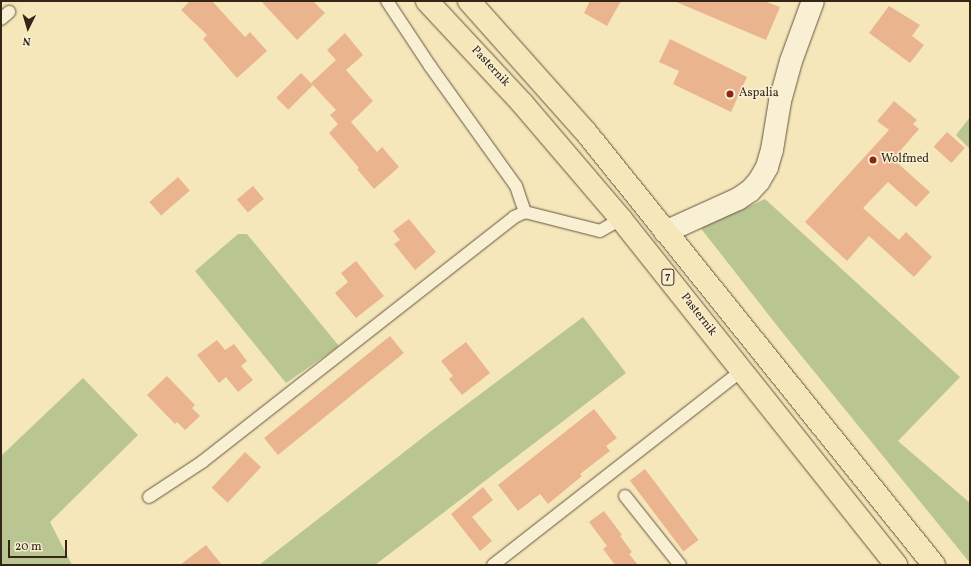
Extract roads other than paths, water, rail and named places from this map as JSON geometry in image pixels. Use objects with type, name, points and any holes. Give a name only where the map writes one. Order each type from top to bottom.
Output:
[{"type":"main road","name":"Pasternik","points":[[428,1],[522,102],[621,219],[743,370],[896,565]]},
{"type":"main road","name":"7","points":[[469,1],[585,131],[934,565]]},
{"type":"street","points":[[665,232],[738,199],[750,191],[759,181],[767,166],[772,150],[780,101],[791,61],[814,1]]},
{"type":"lane","points":[[387,1],[430,66],[516,186],[525,212]]},
{"type":"lane","points":[[149,497],[202,462],[514,217],[525,212],[600,232],[621,219]]},
{"type":"lane","points":[[493,565],[743,370]]},
{"type":"lane","points":[[625,496],[680,565]]},
{"type":"place","name":"Aspalia","points":[[730,94]]},
{"type":"place","name":"Wolfmed","points":[[873,160]]}]
